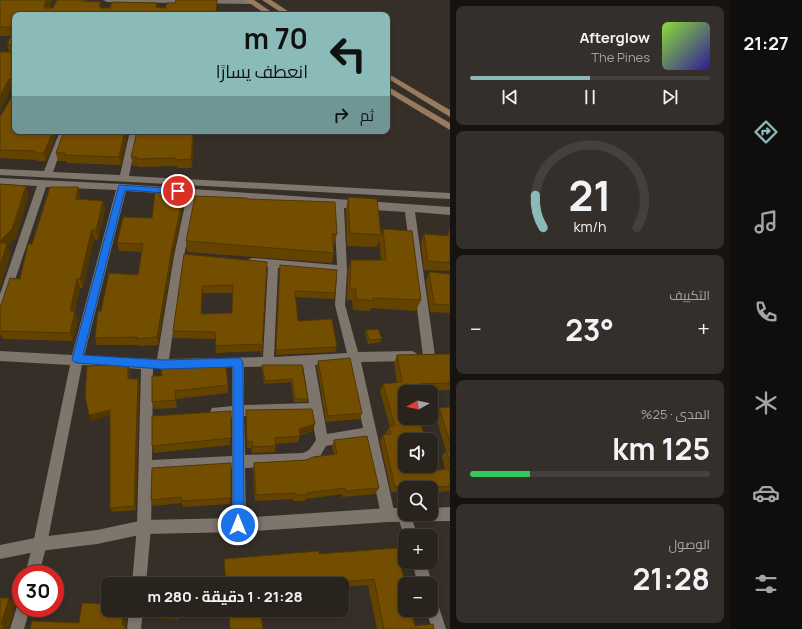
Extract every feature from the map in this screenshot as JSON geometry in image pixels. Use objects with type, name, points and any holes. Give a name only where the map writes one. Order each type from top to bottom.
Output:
[{"type":"main road","points":[[266,0],[285,12]]},
{"type":"main road","points":[[251,1],[268,12]]},
{"type":"main road","points":[[390,77],[450,114]]},
{"type":"main road","points":[[390,90],[450,127]]},
{"type":"street","points":[[109,3],[164,5],[251,1]]},
{"type":"street","points":[[0,310],[45,179],[63,134]]},
{"type":"street","points":[[34,565],[40,544],[77,359],[123,183],[133,134]]},
{"type":"street","points":[[0,172],[45,179]]},
{"type":"street","points":[[0,181],[45,179],[450,196]]},
{"type":"street","points":[[123,183],[192,192],[338,204],[450,211]]},
{"type":"street","points":[[162,364],[192,192]]},
{"type":"street","points":[[338,204],[342,270],[340,305],[354,357],[388,516]]},
{"type":"street","points":[[410,209],[423,276],[429,356]]},
{"type":"street","points":[[245,262],[342,270]]},
{"type":"street","points":[[268,362],[273,264]]},
{"type":"street","points":[[0,356],[147,364],[308,361],[354,357],[443,356]]},
{"type":"street","points":[[145,466],[304,459],[314,454],[322,441],[308,361]]},
{"type":"street","points":[[238,362],[238,525]]},
{"type":"street","points":[[140,577],[144,527],[147,364]]},
{"type":"street","points":[[207,413],[316,408]]},
{"type":"street","points":[[146,417],[161,416]]},
{"type":"street","points":[[322,441],[370,432]]},
{"type":"street","points":[[438,514],[450,514]]},
{"type":"street","points":[[0,552],[144,527],[238,525],[398,515]]},
{"type":"street","points":[[17,629],[20,617]]},
{"type":"street","points":[[134,629],[135,617]]},
{"type":"street","points":[[435,617],[439,629]]},
{"type":"building","points":[[0,0],[46,0],[44,6],[45,8],[53,8],[57,0],[82,0],[81,1],[101,2],[99,6],[101,8],[110,8],[112,2],[157,3],[156,7],[165,8],[167,3],[175,3],[176,0],[217,0],[216,12],[12,12],[12,27],[0,27]]},
{"type":"building","points":[[12,32],[12,45],[7,45]]},
{"type":"building","points":[[0,52],[12,52],[12,80],[9,79],[0,96]]},
{"type":"building","points":[[12,96],[12,134],[52,134],[44,153],[35,153],[35,151],[0,150],[0,116]]},
{"type":"building","points":[[63,134],[124,134],[119,157],[64,155],[65,153],[56,153]]},
{"type":"building","points":[[136,134],[193,134],[191,159],[137,159],[137,157],[131,157]]},
{"type":"building","points":[[0,184],[26,186],[12,229],[0,241]]},
{"type":"building","points":[[50,187],[78,187],[76,199],[103,201],[96,230],[92,230],[80,279],[77,279],[70,311],[75,311],[70,333],[0,331],[0,305],[10,278],[20,279],[28,244],[32,244]]},
{"type":"building","points":[[155,192],[184,193],[172,248],[157,337],[137,339],[137,337],[95,338],[98,311],[101,311],[109,273],[138,275],[143,244],[117,243],[123,217],[152,218]]},
{"type":"building","points":[[195,196],[335,202],[337,234],[332,234],[334,253],[186,241]]},
{"type":"building","points":[[348,197],[377,199],[381,235],[350,233]]},
{"type":"building","points":[[383,229],[412,231],[421,300],[373,298],[374,301],[356,299],[356,289],[350,289],[351,260],[386,260]]},
{"type":"building","points":[[424,234],[450,236],[450,263],[428,261]]},
{"type":"building","points":[[0,243],[7,243],[0,266]]},
{"type":"building","points":[[184,254],[267,262],[262,349],[260,344],[216,346],[215,332],[173,331]],"holes":[[[233,285],[232,313],[201,314],[202,286]]]},
{"type":"building","points":[[280,265],[337,270],[335,293],[295,291],[298,321],[332,319],[337,347],[276,350]]},
{"type":"building","points":[[429,272],[450,274],[450,305],[434,304]]},
{"type":"building","points":[[378,329],[382,339],[369,340],[366,330]]},
{"type":"building","points":[[450,354],[450,383],[398,385],[398,425],[421,425],[424,433],[398,433],[398,473],[438,473],[438,470],[450,469],[450,486],[438,487],[438,481],[398,481],[398,486],[395,487],[383,435],[391,434],[389,427],[395,426],[383,384],[402,382],[397,355]]},
{"type":"building","points":[[350,358],[362,413],[328,416],[318,361]]},
{"type":"building","points":[[225,360],[228,385],[175,391],[176,400],[152,402],[152,376],[162,376],[161,369],[173,368],[173,366]]},
{"type":"building","points":[[128,364],[128,379],[138,379],[134,506],[110,508],[110,410],[89,415],[85,396],[87,366]]},
{"type":"building","points":[[262,365],[302,365],[308,399],[295,399],[292,379],[265,381]]},
{"type":"building","points":[[450,407],[450,443],[439,408]]},
{"type":"building","points":[[312,409],[315,424],[299,429],[300,436],[275,438],[276,446],[252,447],[252,441],[247,442],[246,410]]},
{"type":"building","points":[[231,411],[231,438],[152,446],[152,416]]},
{"type":"building","points":[[367,436],[379,488],[345,491],[345,488],[307,493],[307,495],[295,495],[295,493],[256,495],[254,463],[306,460],[313,457],[337,454],[334,440]]},
{"type":"building","points":[[446,450],[450,450],[450,463]]},
{"type":"building","points":[[231,463],[231,498],[182,501],[181,497],[151,500],[152,468]]},
{"type":"building","points":[[397,548],[398,569],[402,569],[403,577],[398,577],[398,617],[413,617],[415,626],[433,624],[434,629],[384,629],[374,579],[349,581],[349,577],[225,577],[224,559],[319,551],[319,554]]},
{"type":"building","points":[[0,598],[9,598],[1,624],[3,629],[0,629]]},
{"type":"building","points":[[82,603],[101,604],[101,617],[123,617],[122,625],[125,626],[125,629],[30,629],[32,621],[79,623]]},
{"type":"building","points":[[160,617],[178,617],[178,619]]},
{"type":"building","points":[[229,617],[261,617],[263,629],[230,629]]},
{"type":"route","points":[[178,191],[122,187],[77,359],[162,364],[238,362],[238,525]]}]
